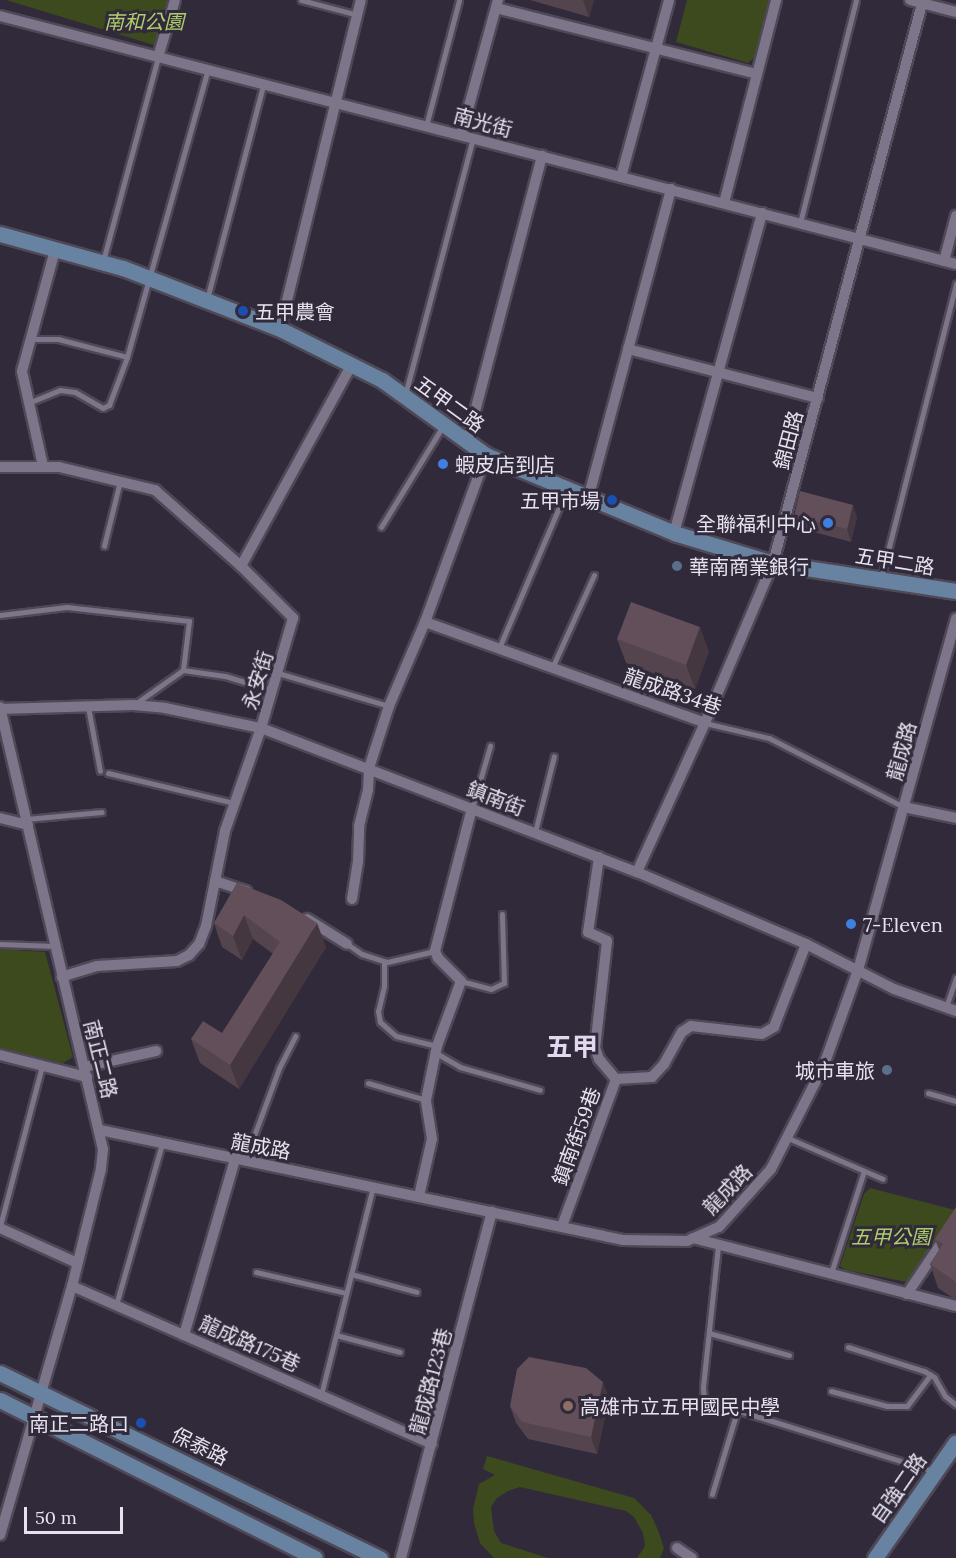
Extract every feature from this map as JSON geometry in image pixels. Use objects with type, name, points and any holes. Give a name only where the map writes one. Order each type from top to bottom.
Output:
[{"type":"main road","name":"五甲二路","points":[[0,234],[102,262],[280,329],[352,364],[405,397],[486,455],[674,533],[773,564],[956,591]]},
{"type":"main road","name":"保泰路","points":[[0,1373],[380,1558]]},
{"type":"main road","points":[[0,1400],[315,1558]]},
{"type":"main road","name":"自強二路","points":[[875,1558],[956,1442]]},
{"type":"street","points":[[158,57],[175,0]]},
{"type":"street","points":[[280,329],[361,0]]},
{"type":"street","points":[[621,177],[669,0]]},
{"type":"street","points":[[724,203],[776,0]]},
{"type":"street","points":[[910,0],[956,12]]},
{"type":"street","name":"錦田路","points":[[637,872],[705,723],[773,564],[923,2]]},
{"type":"street","points":[[461,135],[497,4],[757,74]]},
{"type":"street","name":"南光街","points":[[0,16],[956,264]]},
{"type":"street","points":[[467,442],[542,156]]},
{"type":"street","points":[[588,499],[671,189]]},
{"type":"street","points":[[674,533],[762,213]]},
{"type":"street","points":[[944,261],[956,216]]},
{"type":"street","points":[[43,466],[22,371],[55,250]]},
{"type":"street","points":[[628,349],[818,398]]},
{"type":"street","points":[[241,566],[352,364]]},
{"type":"street","points":[[352,899],[358,862],[359,826],[368,790],[369,768],[389,706],[425,622],[486,455]]},
{"type":"street","name":"永安街","points":[[0,467],[43,466],[120,480],[155,490],[241,566],[293,618],[261,728],[225,831],[206,926],[199,944],[189,955],[177,961],[97,966],[62,977]]},
{"type":"street","name":"龍成路","points":[[100,1130],[623,1240],[687,1241],[719,1227],[771,1169],[824,1065],[858,970],[956,618]]},
{"type":"street","name":"龍成路34巷","points":[[425,622],[705,723]]},
{"type":"street","name":"鎮南街","points":[[0,709],[133,705],[196,713],[261,728],[637,872],[806,944],[919,1000],[951,1009]]},
{"type":"street","name":"南正二路","points":[[0,709],[103,1149],[101,1168],[72,1286],[0,1535]]},
{"type":"street","points":[[904,807],[956,818]]},
{"type":"street","points":[[419,1196],[432,1140],[426,1100],[436,1049],[461,981],[438,958],[435,951],[472,808]]},
{"type":"street","points":[[0,818],[27,822]]},
{"type":"street","points":[[599,857],[588,932],[607,941],[595,1048],[599,1059],[616,1079]]},
{"type":"street","points":[[215,881],[258,896]]},
{"type":"street","points":[[301,915],[347,944]]},
{"type":"street","name":"鎮南街59巷","points":[[562,1226],[616,1079],[652,1077],[664,1064],[682,1032],[691,1026],[762,1034],[774,1027],[806,944]]},
{"type":"street","points":[[0,1055],[42,1066],[85,1072],[156,1051]]},
{"type":"street","name":"龍成路175巷","points":[[240,1161],[184,1335],[432,1444]]},
{"type":"street","name":"龍成路123巷","points":[[400,1558],[492,1212]]},
{"type":"street","points":[[907,1294],[956,1221]]},
{"type":"street","points":[[0,1227],[76,1263]]},
{"type":"street","points":[[693,1238],[956,1306]]},
{"type":"street","points":[[72,1286],[184,1335]]},
{"type":"street","points":[[678,1548],[692,1558]]},
{"type":"lane","points":[[301,0],[358,15]]},
{"type":"lane","points":[[426,126],[459,0]]},
{"type":"lane","points":[[800,223],[856,0]]},
{"type":"lane","points":[[102,262],[158,57]]},
{"type":"lane","points":[[28,403],[60,390],[75,392],[107,408],[127,357],[208,69]]},
{"type":"lane","points":[[206,301],[263,84]]},
{"type":"lane","points":[[405,397],[473,138]]},
{"type":"lane","points":[[881,580],[956,283]]},
{"type":"lane","points":[[31,339],[58,339],[127,357]]},
{"type":"lane","points":[[381,527],[443,425]]},
{"type":"lane","points":[[104,546],[120,480]]},
{"type":"lane","points":[[499,649],[567,490]]},
{"type":"lane","points":[[552,668],[594,574]]},
{"type":"lane","points":[[0,615],[67,607],[189,621],[183,670]]},
{"type":"lane","points":[[133,705],[183,670],[225,676],[273,690]]},
{"type":"lane","points":[[278,674],[389,706]]},
{"type":"lane","points":[[88,707],[99,771]]},
{"type":"lane","name":"龍成路34巷","points":[[705,723],[769,738],[904,807]]},
{"type":"lane","points":[[472,808],[490,746]]},
{"type":"lane","points":[[535,832],[554,756]]},
{"type":"lane","points":[[108,773],[234,803]]},
{"type":"lane","points":[[27,822],[102,812]]},
{"type":"lane","points":[[461,981],[491,989],[504,983],[502,914]]},
{"type":"lane","points":[[0,944],[55,946]]},
{"type":"lane","points":[[347,944],[362,954],[384,961],[398,961],[435,951]]},
{"type":"lane","points":[[384,961],[384,986],[378,1011],[380,1022],[396,1036],[436,1049],[460,1067],[540,1090]]},
{"type":"lane","points":[[951,1009],[956,978]]},
{"type":"lane","points":[[240,1161],[295,1036]]},
{"type":"lane","points":[[0,1227],[42,1066]]},
{"type":"lane","points":[[368,1083],[426,1100]]},
{"type":"lane","points":[[927,1092],[956,1101]]},
{"type":"lane","points":[[788,1138],[884,1179]]},
{"type":"lane","points":[[116,1305],[162,1144]]},
{"type":"lane","points":[[831,1274],[864,1171]]},
{"type":"lane","points":[[321,1395],[373,1187]]},
{"type":"lane","points":[[718,1246],[704,1400],[936,1471]]},
{"type":"lane","points":[[256,1272],[346,1293]]},
{"type":"lane","points":[[351,1274],[417,1292]]},
{"type":"lane","points":[[709,1333],[789,1355]]},
{"type":"lane","points":[[336,1335],[400,1352]]},
{"type":"lane","points":[[848,1347],[930,1375],[956,1406]]},
{"type":"lane","points":[[831,1391],[886,1406],[908,1406],[930,1375]]},
{"type":"lane","points":[[712,1494],[737,1411]]},
{"type":"green space","name":"南和公園","points":[[6,0],[172,0],[160,41],[154,45]]},
{"type":"green space","points":[[687,0],[769,0],[755,57],[748,63],[676,42]]},
{"type":"green space","points":[[0,949],[45,952],[73,1057],[63,1063],[0,1048]]},
{"type":"green space","name":"五甲公園","points":[[870,1188],[955,1210],[907,1282],[846,1270],[840,1266],[864,1194]]},
{"type":"green space","points":[[487,1456],[634,1498],[651,1515],[658,1530],[664,1548],[660,1558],[637,1558],[645,1546],[643,1533],[634,1517],[626,1511],[520,1487],[497,1498],[491,1507],[494,1531],[501,1543],[548,1558],[494,1558],[480,1543],[474,1523],[473,1509],[479,1484],[495,1475],[483,1469]]},
{"type":"building","points":[[800,491],[853,505],[847,529],[794,516]]},
{"type":"building","points":[[631,602],[700,627],[686,665],[617,639]]},
{"type":"building","points":[[237,883],[281,900],[317,923],[230,1065],[191,1039],[203,1021],[222,1033],[280,942],[244,915],[233,936],[214,923]]},
{"type":"building","points":[[956,1207],[956,1282],[930,1264],[943,1244],[935,1239]]},
{"type":"building","points":[[529,1357],[586,1368],[603,1382],[591,1437],[522,1422],[510,1406],[517,1369]]},
{"type":"place","name":"五甲農會","points":[[243,311]]},
{"type":"place","name":"蝦皮店到店","points":[[443,464]]},
{"type":"place","name":"五甲市場","points":[[612,500]]},
{"type":"place","name":"全聯福利中心","points":[[828,523]]},
{"type":"place","name":"華南商業銀行","points":[[677,566]]},
{"type":"place","name":"7-Eleven","points":[[851,924]]},
{"type":"place","name":"城市車旅","points":[[887,1070]]},
{"type":"place","name":"高雄市立五甲國民中學","points":[[568,1406]]},
{"type":"place","name":"南正二路口","points":[[141,1423]]},
{"type":"district","name":"五甲","points":[[572,1047]]}]
